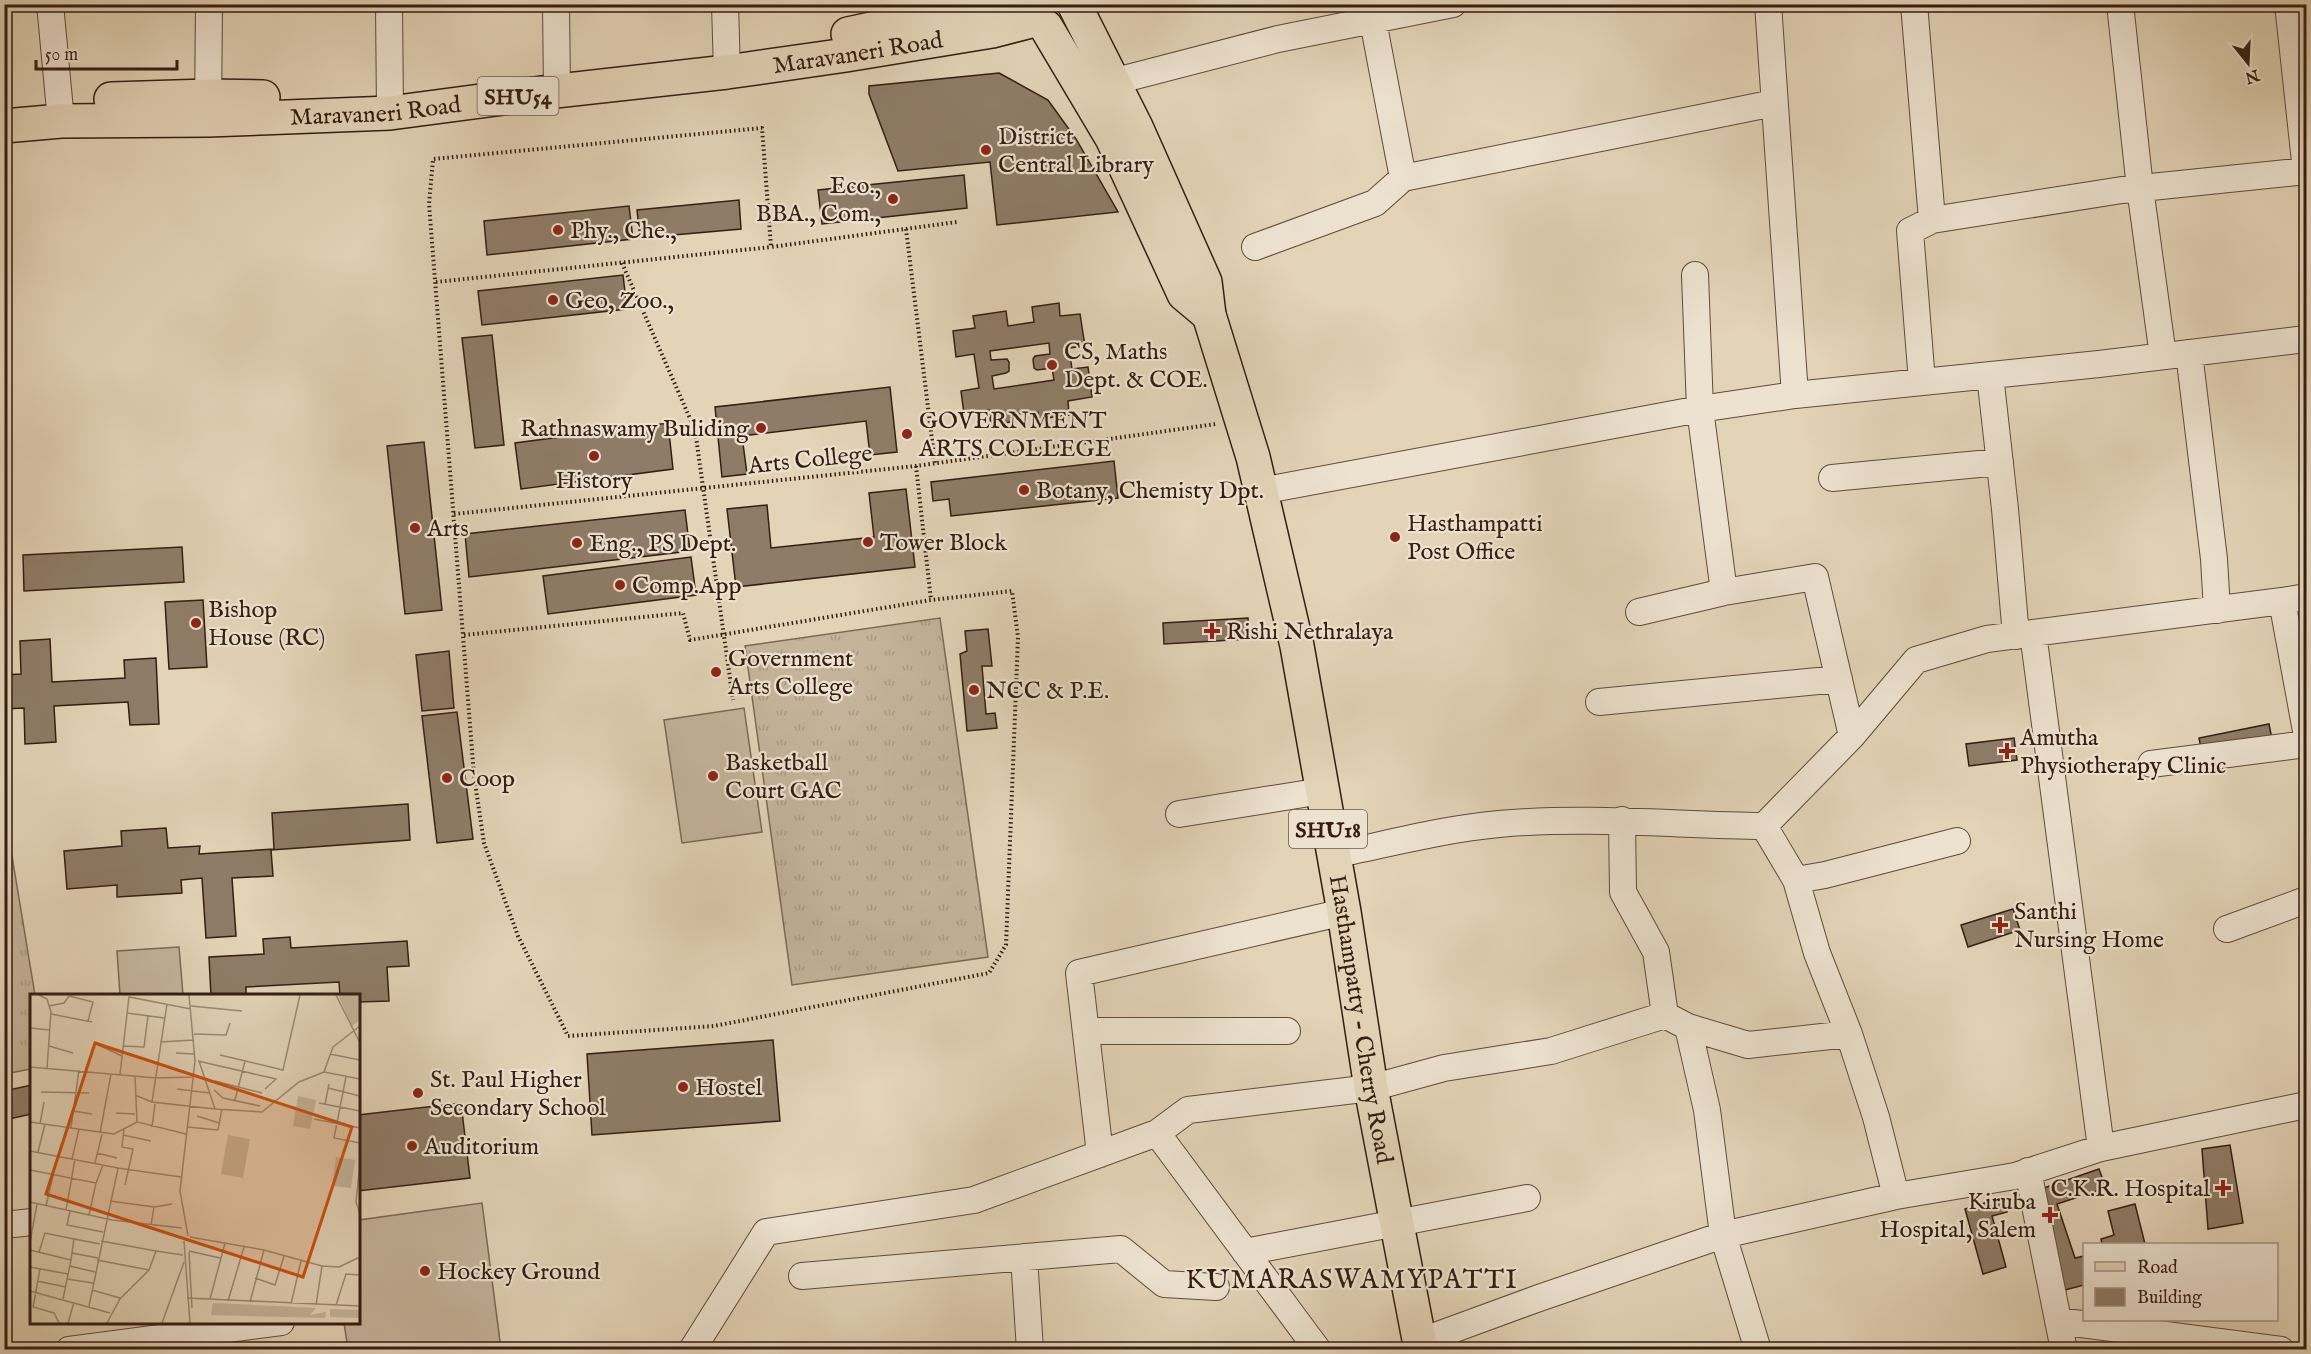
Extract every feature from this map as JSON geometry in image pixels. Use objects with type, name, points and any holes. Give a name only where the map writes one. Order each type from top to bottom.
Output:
[{"type":"main road","name":"Maravaneri Road","points":[[727,62],[825,38],[987,4]]},
{"type":"main road","points":[[1030,18],[1061,19],[1072,4]]},
{"type":"main road","name":"Hasthampatty - Cherry Road","points":[[1072,4],[1136,127],[1204,282],[1209,315],[1253,457],[1297,646],[1344,912],[1371,1088],[1420,1346]]},
{"type":"main road","name":"Maravaneri Road","points":[[4,106],[60,111],[390,103],[557,80],[971,35],[1030,18]]},
{"type":"main road","points":[[1030,18],[1112,138],[1184,294],[1209,315]]},
{"type":"main road","name":"Maravaneri Road","points":[[4,126],[60,111]]},
{"type":"street","points":[[51,4],[60,111]]},
{"type":"street","points":[[208,108],[209,4]]},
{"type":"street","points":[[389,4],[390,103]]},
{"type":"street","points":[[556,4],[557,80]]},
{"type":"street","points":[[725,4],[727,62]]},
{"type":"street","points":[[1112,82],[1278,39],[1453,4]]},
{"type":"street","points":[[1768,4],[1796,395]]},
{"type":"street","points":[[1914,4],[1932,220]]},
{"type":"street","points":[[2120,4],[2140,188],[2163,356]]},
{"type":"street","points":[[1922,382],[1910,231],[1932,220],[2140,188],[2306,171],[2288,4]]},
{"type":"street","points":[[1373,21],[1403,178]]},
{"type":"street","points":[[1255,247],[1374,203],[1403,178],[1774,103]]},
{"type":"street","points":[[1695,275],[1700,409],[1724,592]]},
{"type":"street","points":[[1260,491],[1700,409],[1796,395],[2307,339]]},
{"type":"street","points":[[2189,353],[2214,559],[2217,610]]},
{"type":"street","points":[[1990,375],[2000,462],[2101,1148]]},
{"type":"street","points":[[1832,477],[2000,462]]},
{"type":"street","points":[[1639,612],[1724,592],[1815,577],[1852,735]]},
{"type":"street","points":[[1333,855],[1435,834],[1498,824],[1622,820],[1764,826],[1852,735],[1916,660],[1987,639],[2294,599],[2307,731]]},
{"type":"street","points":[[1599,702],[1839,679]]},
{"type":"street","points":[[2151,764],[2307,744]]},
{"type":"street","points":[[1179,814],[1322,791]]},
{"type":"street","points":[[1622,820],[1623,892],[1656,952],[1665,1015]]},
{"type":"street","points":[[1764,826],[1796,880],[1817,953],[1849,1034],[1875,1117],[1896,1196]]},
{"type":"street","points":[[1796,880],[1825,875],[1957,841]]},
{"type":"street","points":[[2227,929],[2307,900]]},
{"type":"street","points":[[1100,1154],[1079,973],[1344,912]]},
{"type":"street","points":[[692,1350],[766,1232],[974,1200],[1157,1133],[1188,1110],[1371,1088],[1444,1068],[1551,1051],[1665,1015],[1688,1027],[1748,1045],[1849,1034]]},
{"type":"street","points":[[1688,1027],[1707,1110],[1723,1235],[1758,1350]]},
{"type":"street","points":[[1086,1031],[1287,1031]]},
{"type":"street","points":[[1420,1346],[1539,1298],[1723,1235],[1896,1196],[2015,1176],[2101,1148],[2307,1106]]},
{"type":"street","points":[[1157,1133],[1317,1350]]},
{"type":"street","points":[[2028,1171],[2064,1350]]},
{"type":"street","points":[[1245,1252],[1527,1198]]},
{"type":"street","points":[[4,1226],[30,1222]]},
{"type":"street","points":[[802,1276],[1121,1249],[1164,1284],[1216,1287]]},
{"type":"street","points":[[1024,1257],[1030,1350]]},
{"type":"street","points":[[2058,1321],[2281,1350]]},
{"type":"street","points":[[69,1350],[124,1338],[271,1324]]},
{"type":"path","points":[[464,635],[683,612],[690,640],[931,600],[1012,591],[1018,638],[1005,945],[989,973],[714,1026],[568,1036],[518,936],[483,843],[474,776],[429,204],[433,159],[762,128],[771,247]]},
{"type":"path","points":[[435,282],[771,247],[957,222]]},
{"type":"path","points":[[906,229],[935,464]]},
{"type":"path","points":[[622,262],[695,430],[722,635],[733,700]]},
{"type":"path","name":"Arts College","points":[[454,514],[935,464],[1240,421]]},
{"type":"path","points":[[916,466],[931,600]]},
{"type":"green space","points":[[940,618],[988,957],[792,985],[745,646]]},
{"type":"green space","name":"Basketball Court GAC","points":[[744,708],[762,832],[682,843],[664,720]]},
{"type":"green space","points":[[6,820],[35,994],[30,994],[30,1069],[5,1074]]},
{"type":"green space","points":[[179,947],[183,994],[120,994],[117,951]]},
{"type":"green space","name":"Hockey Ground","points":[[482,1203],[501,1349],[348,1349],[344,1324],[360,1324],[360,1220]]},
{"type":"building","name":"District Central Library","points":[[999,73],[1048,100],[1076,139],[1118,212],[997,225],[990,162],[898,171],[869,94],[869,86]]},
{"type":"building","name":"Eco., BBA., Com.,","points":[[964,175],[967,208],[822,224],[818,190]]},
{"type":"building","points":[[739,200],[741,229],[640,238],[637,210]]},
{"type":"building","name":"Phy., Che.,","points":[[629,206],[633,239],[487,255],[484,221]]},
{"type":"building","name":"Geo, Zoo.,","points":[[623,275],[627,309],[482,325],[478,291]]},
{"type":"building","name":"CS, Maths Dept. & COE.","points":[[1059,303],[1060,316],[1080,314],[1085,346],[1069,348],[1072,369],[1088,367],[1092,397],[1068,401],[1069,415],[1039,419],[1038,412],[1016,414],[1017,421],[991,425],[989,410],[964,414],[961,391],[979,388],[974,354],[956,357],[953,331],[975,328],[973,316],[1006,311],[1008,326],[1034,322],[1032,307]],"holes":[[[1049,343],[1050,354],[1035,356],[1034,368],[1037,370],[1052,368],[1054,380],[994,389],[992,376],[1009,371],[1009,362],[1007,359],[991,360],[990,351]]]},
{"type":"building","name":"Arts","points":[[492,335],[504,445],[475,448],[462,338]]},
{"type":"building","name":"Rathnaswamy Buliding","points":[[890,387],[897,452],[870,455],[866,421],[742,436],[747,474],[722,477],[715,407]]},
{"type":"building","name":"History","points":[[668,423],[673,469],[521,489],[515,443]]},
{"type":"building","name":"Arts","points":[[424,442],[442,610],[405,614],[387,446]]},
{"type":"building","name":"Botany, Chemisty Dpt.","points":[[1114,461],[1118,498],[951,516],[949,499],[933,501],[931,482]]},
{"type":"building","name":"Tower Block","points":[[906,489],[915,567],[736,587],[727,509],[767,505],[771,548],[874,537],[869,493]]},
{"type":"building","name":"Eng., PS Dept.","points":[[685,510],[690,551],[469,577],[465,534]]},
{"type":"building","points":[[182,547],[184,582],[24,591],[23,555]]},
{"type":"building","name":"Comp.App","points":[[691,557],[696,595],[548,614],[543,576]]},
{"type":"building","points":[[203,600],[207,667],[169,669],[165,602]]},
{"type":"building","points":[[1248,618],[1249,639],[1164,644],[1163,623]]},
{"type":"building","name":"NCC & P.E.","points":[[988,629],[992,666],[982,666],[986,714],[995,713],[997,728],[967,731],[960,654],[967,651],[965,631]]},
{"type":"building","points":[[50,639],[52,682],[125,678],[124,660],[156,658],[159,724],[130,725],[128,702],[54,706],[56,742],[25,744],[24,708],[4,709],[4,675],[21,674],[20,641]]},
{"type":"building","points":[[449,651],[454,708],[422,711],[416,655]]},
{"type":"building","name":"Coop","points":[[457,712],[473,839],[437,843],[422,716]]},
{"type":"building","points":[[2269,724],[2274,750],[2204,764],[2199,738]]},
{"type":"building","points":[[2014,738],[2017,760],[1969,766],[1966,744]]},
{"type":"building","points":[[408,804],[410,840],[271,850],[273,876],[232,878],[236,936],[206,938],[202,878],[181,880],[182,893],[117,897],[117,885],[67,889],[64,851],[122,846],[121,831],[166,828],[168,848],[200,846],[199,854],[274,849],[272,813]]},
{"type":"building","points":[[2013,909],[2020,930],[1968,947],[1961,925]]},
{"type":"building","points":[[290,937],[291,948],[407,941],[409,966],[387,967],[389,1001],[360,1002],[360,994],[340,994],[339,982],[246,987],[246,994],[211,994],[209,957],[264,954],[263,939]]},
{"type":"building","name":"Hostel","points":[[773,1040],[780,1121],[592,1135],[587,1054]]},
{"type":"building","points":[[30,1085],[30,1114],[4,1120],[4,1091]]},
{"type":"building","name":"Auditorium","points":[[461,1103],[470,1178],[360,1191],[360,1115]]},
{"type":"building","points":[[2230,1145],[2243,1223],[2208,1229],[2202,1149]]},
{"type":"building","points":[[2099,1169],[2106,1188],[2057,1204],[2075,1258],[2083,1256],[2083,1285],[2050,1294],[2035,1191]]},
{"type":"building","points":[[1988,1202],[1989,1206],[2004,1202],[2007,1212],[1992,1216],[2006,1267],[1983,1274],[1965,1209]]},
{"type":"building","points":[[2135,1204],[2145,1243],[2102,1243],[2101,1239],[2114,1235],[2108,1211]]},
{"type":"place","name":"District Central Library","points":[[986,150]]},
{"type":"place","name":"Eco., BBA., Com.,","points":[[893,199]]},
{"type":"place","name":"Phy., Che.,","points":[[558,230]]},
{"type":"place","name":"Geo, Zoo.,","points":[[553,300]]},
{"type":"place","name":"CS, Maths Dept. & COE.","points":[[1052,365]]},
{"type":"place","name":"Rathnaswamy Buliding","points":[[761,428]]},
{"type":"place","name":"GOVERNMENT ARTS COLLEGE","points":[[907,434]]},
{"type":"place","name":"History","points":[[594,456]]},
{"type":"place","name":"Botany, Chemisty Dpt.","points":[[1024,490]]},
{"type":"place","name":"Arts","points":[[415,528]]},
{"type":"place","name":"Hasthampatti Post Office","points":[[1395,537]]},
{"type":"place","name":"Tower Block","points":[[868,542]]},
{"type":"place","name":"Eng., PS Dept.","points":[[577,543]]},
{"type":"place","name":"Comp.App","points":[[620,585]]},
{"type":"place","name":"Bishop House (RC)","points":[[196,623]]},
{"type":"place","name":"Rishi Nethralaya","points":[[1212,631]]},
{"type":"place","name":"Government Arts College","points":[[716,672]]},
{"type":"place","name":"NCC & P.E.","points":[[974,690]]},
{"type":"place","name":"Amutha Physiotherapy Clinic","points":[[2007,751]]},
{"type":"place","name":"Basketball Court GAC","points":[[713,776]]},
{"type":"place","name":"Coop","points":[[447,778]]},
{"type":"place","name":"Santhi Nursing Home","points":[[2000,925]]},
{"type":"place","name":"Hostel","points":[[683,1087]]},
{"type":"place","name":"St. Paul Higher Secondary School","points":[[418,1093]]},
{"type":"place","name":"Auditorium","points":[[412,1146]]},
{"type":"place","name":"C.K.R. Hospital","points":[[2223,1188]]},
{"type":"place","name":"Kiruba Hospital, Salem","points":[[2050,1215]]},
{"type":"place","name":"Hockey Ground","points":[[425,1271]]},
{"type":"district","name":"KUMARASWAMYPATTI","points":[[1352,1279]]}]
